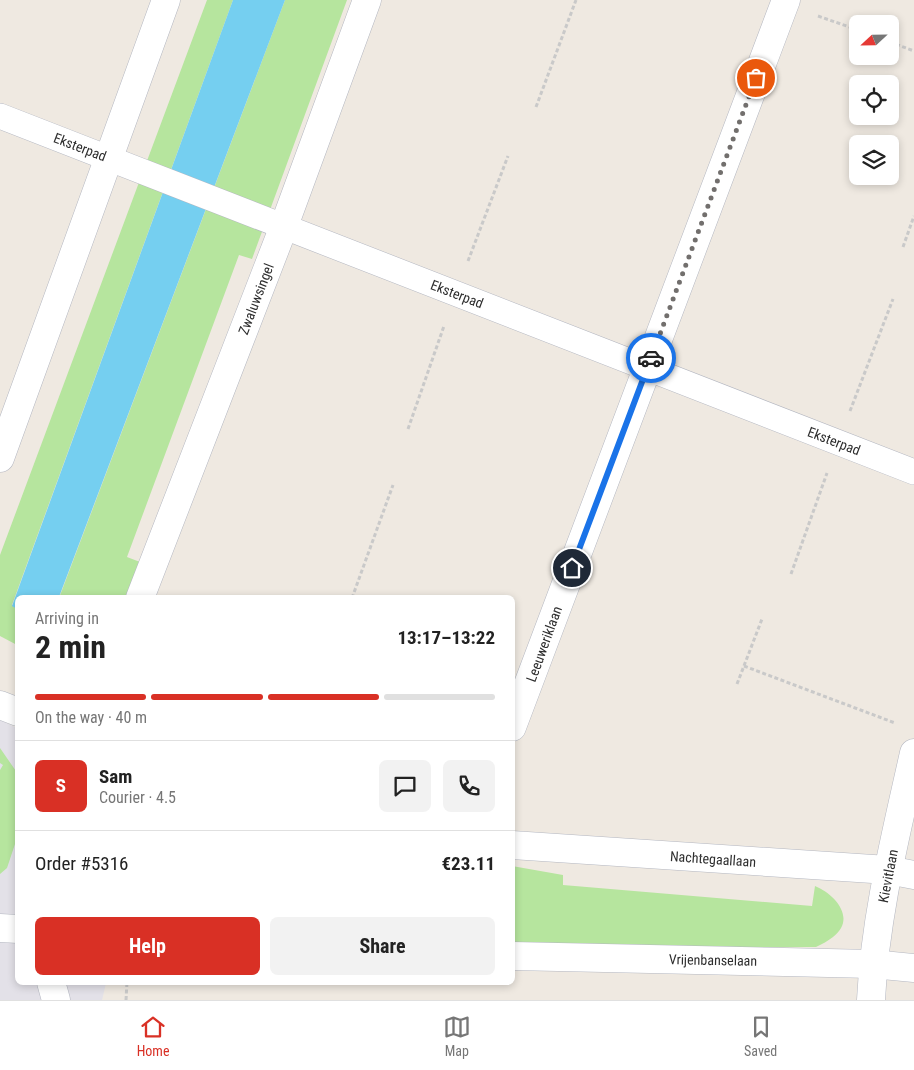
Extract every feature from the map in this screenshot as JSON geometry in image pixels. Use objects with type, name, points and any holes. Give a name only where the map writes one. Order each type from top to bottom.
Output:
[{"type":"street","points":[[0,458],[107,158],[166,0]]},
{"type":"street","name":"Zwaluwsingel","points":[[141,595],[284,226],[368,0]]},
{"type":"street","name":"Leeuweriklaan","points":[[515,719],[786,0]]},
{"type":"street","name":"Eksterpad","points":[[0,116],[914,472]]},
{"type":"street","points":[[0,705],[15,711]]},
{"type":"street","name":"Kievitlaan","points":[[871,1000],[872,964],[901,873],[914,753]]},
{"type":"street","name":"Nachtegaallaan","points":[[515,845],[901,873]]},
{"type":"street","points":[[0,928],[15,929]]},
{"type":"street","name":"Vrijenbanselaan","points":[[515,956],[872,964],[914,968]]},
{"type":"street","points":[[52,985],[57,1000]]},
{"type":"street","points":[[57,1000],[61,985]]},
{"type":"path","points":[[536,107],[576,0]]},
{"type":"path","points":[[899,45],[914,51]]},
{"type":"path","points":[[903,247],[914,216]]},
{"type":"path","points":[[353,595],[393,485]]},
{"type":"path","points":[[737,684],[762,619]]},
{"type":"path","points":[[744,666],[896,723]]},
{"type":"path","points":[[126,1000],[127,985]]},
{"type":"shaded area","points":[[0,720],[15,727],[15,985],[106,985],[102,1000],[0,1000]]},
{"type":"green space","points":[[207,0],[233,0],[15,595],[12,605],[15,607],[15,644],[0,636],[0,555]]},
{"type":"green space","points":[[285,0],[347,0],[252,259],[239,255],[127,557],[140,562],[129,595],[60,595]]},
{"type":"green space","points":[[0,748],[15,770],[15,844],[7,868],[0,874],[0,770],[3,765],[0,763]]},
{"type":"green space","points":[[515,867],[563,875],[563,885],[812,906],[815,886],[836,901],[843,915],[843,923],[840,930],[833,937],[816,947],[533,948],[515,945]]},
{"type":"water","points":[[233,0],[285,0],[60,595],[16,595]]},
{"type":"way so far","points":[[651,358],[756,78]]},
{"type":"route","points":[[572,568],[651,358]]}]
